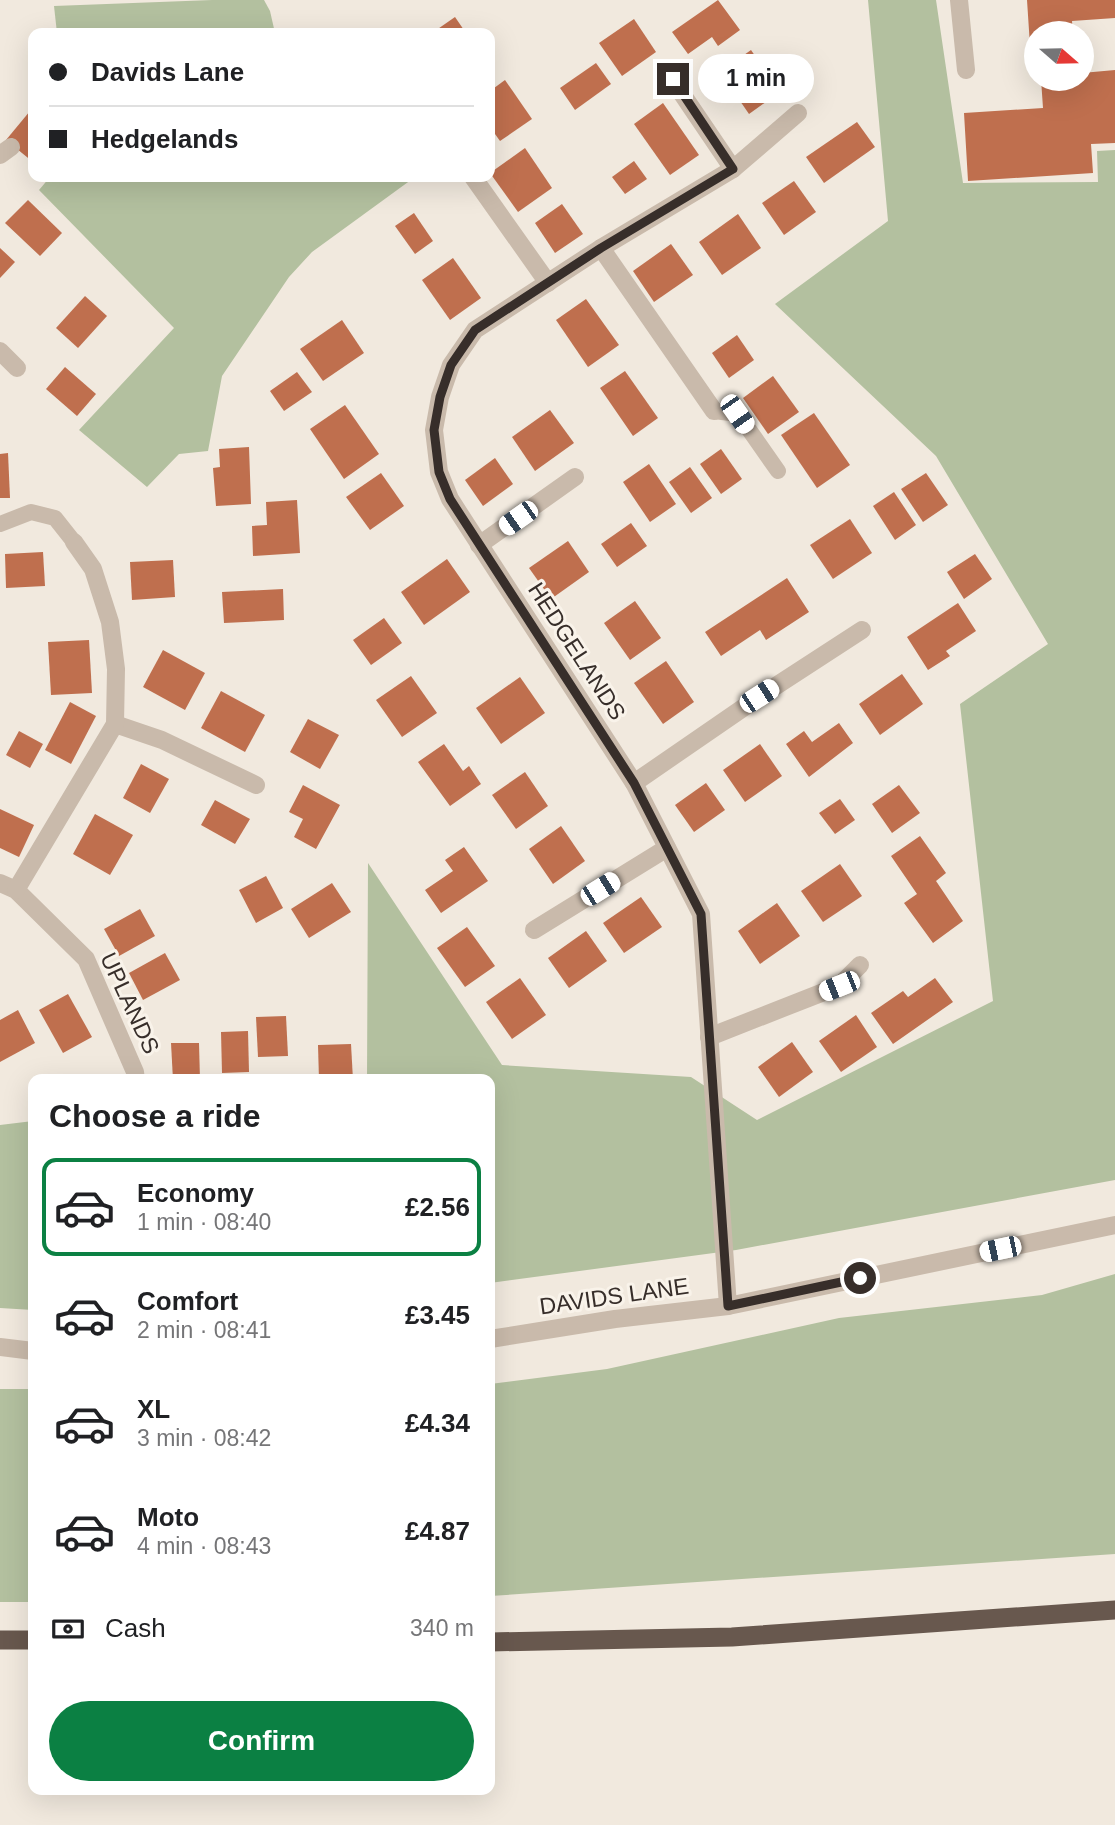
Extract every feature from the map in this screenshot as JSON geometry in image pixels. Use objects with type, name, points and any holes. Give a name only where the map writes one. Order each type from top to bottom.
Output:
[{"type":"highway","points":[[495,1642],[732,1637],[1115,1610]]},
{"type":"highway","points":[[0,1640],[28,1640]]},
{"type":"street","points":[[959,0],[966,70]]},
{"type":"street","points":[[673,79],[733,169]]},
{"type":"street","name":"HEDGELANDS","points":[[728,1306],[701,914],[634,783],[450,499],[439,472],[434,430],[440,397],[451,365],[475,330],[601,248],[733,169],[798,113]]},
{"type":"street","points":[[477,182],[548,283]]},
{"type":"street","points":[[601,248],[714,411]]},
{"type":"street","points":[[0,351],[17,368]]},
{"type":"street","points":[[479,545],[575,477]]},
{"type":"street","name":"UPLANDS","points":[[74,542],[93,569],[110,622],[116,669],[115,724],[8,887],[86,959],[135,1074]]},
{"type":"street","points":[[634,783],[759,696],[862,630]]},
{"type":"street","points":[[115,724],[162,740],[256,785]]},
{"type":"street","points":[[534,930],[667,848]]},
{"type":"street","points":[[709,1037],[839,986],[860,965]]},
{"type":"street","name":"DAVIDS LANE","points":[[495,1338],[615,1319],[728,1306],[1115,1225]]},
{"type":"street","points":[[0,1347],[28,1350]]},
{"type":"lane","points":[[714,411],[737,414],[778,471]]},
{"type":"lane","points":[[0,524],[31,512],[55,518],[74,542]]},
{"type":"green space","points":[[264,0],[274,28],[56,28],[54,6]]},
{"type":"green space","points":[[868,0],[936,0],[963,183],[1098,182],[1097,151],[1115,150],[1115,1180],[736,1250],[495,1282],[495,1074],[367,1074],[368,863],[502,1065],[691,1077],[757,1120],[993,1001],[960,704],[1048,644],[936,456],[775,304],[888,221]]},
{"type":"green space","points":[[46,182],[408,182],[312,252],[289,277],[222,376],[208,451],[179,454],[147,487],[79,430],[174,328],[39,190]]},
{"type":"green space","points":[[28,1122],[28,1310],[0,1308],[0,1125]]},
{"type":"green space","points":[[1115,1274],[1115,1554],[495,1596],[495,1383],[607,1369],[839,1318],[1042,1295]]},
{"type":"green space","points":[[0,1389],[28,1389],[28,1602],[0,1602]]},
{"type":"building","points":[[718,0],[740,30],[718,46],[712,37],[688,54],[672,32]]},
{"type":"building","points":[[1027,0],[1115,0],[1115,18],[1028,21]]},
{"type":"building","points":[[455,17],[463,28],[439,28]]},
{"type":"building","points":[[634,19],[656,52],[622,76],[599,43]]},
{"type":"building","points":[[751,50],[780,92],[749,114],[720,72]]},
{"type":"building","points":[[596,63],[611,84],[575,110],[560,88]]},
{"type":"building","points":[[1115,70],[1115,143],[1091,144],[1093,173],[968,181],[964,113],[1043,108],[1042,91],[1094,91],[1094,72]]},
{"type":"building","points":[[505,80],[532,119],[500,141],[495,134],[495,87]]},
{"type":"building","points":[[663,103],[699,155],[670,175],[634,124]]},
{"type":"building","points":[[28,113],[28,158],[6,140]]},
{"type":"building","points":[[857,122],[875,147],[824,183],[806,157]]},
{"type":"building","points":[[525,148],[552,188],[518,212],[495,180],[495,169]]},
{"type":"building","points":[[634,161],[647,179],[625,194],[612,177]]},
{"type":"building","points":[[794,181],[816,212],[784,235],[762,203]]},
{"type":"building","points":[[28,200],[62,233],[40,256],[5,223]]},
{"type":"building","points":[[562,204],[583,234],[555,253],[535,223]]},
{"type":"building","points":[[414,213],[433,241],[415,254],[395,226]]},
{"type":"building","points":[[738,214],[761,248],[722,275],[699,242]]},
{"type":"building","points":[[671,244],[693,275],[654,302],[633,271]]},
{"type":"building","points":[[0,248],[15,262],[0,278]]},
{"type":"building","points":[[453,258],[481,298],[450,320],[422,280]]},
{"type":"building","points":[[85,296],[107,316],[78,348],[56,328]]},
{"type":"building","points":[[586,299],[619,345],[588,367],[556,320]]},
{"type":"building","points":[[342,320],[364,353],[323,381],[300,349]]},
{"type":"building","points":[[737,335],[754,360],[729,378],[712,353]]},
{"type":"building","points":[[65,367],[96,394],[77,416],[46,389]]},
{"type":"building","points":[[625,371],[658,418],[633,436],[600,388]]},
{"type":"building","points":[[297,372],[312,392],[284,411],[270,391]]},
{"type":"building","points":[[773,376],[799,412],[768,434],[743,398]]},
{"type":"building","points":[[345,405],[379,454],[344,479],[310,429]]},
{"type":"building","points":[[550,410],[574,443],[535,471],[512,437]]},
{"type":"building","points":[[814,413],[850,465],[817,488],[781,435]]},
{"type":"building","points":[[249,447],[251,504],[216,506],[213,468],[220,467],[219,449]]},
{"type":"building","points":[[721,449],[742,479],[721,494],[700,464]]},
{"type":"building","points":[[8,453],[10,498],[0,498],[0,454]]},
{"type":"building","points":[[495,458],[513,484],[483,506],[465,480]]},
{"type":"building","points":[[649,464],[676,504],[650,522],[623,482]]},
{"type":"building","points":[[690,467],[712,498],[691,513],[669,482]]},
{"type":"building","points":[[381,473],[404,506],[370,530],[346,497]]},
{"type":"building","points":[[926,473],[948,505],[923,522],[901,489]]},
{"type":"building","points":[[894,492],[916,525],[895,540],[873,506]]},
{"type":"building","points":[[297,500],[300,553],[253,556],[252,526],[267,525],[266,502]]},
{"type":"building","points":[[850,519],[872,553],[833,579],[810,545]]},
{"type":"building","points":[[631,523],[647,546],[617,567],[601,544]]},
{"type":"building","points":[[568,541],[589,572],[551,599],[529,568]]},
{"type":"building","points":[[43,552],[45,586],[6,588],[5,554]]},
{"type":"building","points":[[975,554],[992,579],[964,599],[947,572]]},
{"type":"building","points":[[447,559],[470,592],[424,625],[401,592]]},
{"type":"building","points":[[173,560],[175,597],[132,600],[130,562]]},
{"type":"building","points":[[787,578],[809,612],[766,640],[760,630],[721,656],[705,632]]},
{"type":"building","points":[[283,589],[284,620],[224,623],[222,592]]},
{"type":"building","points":[[635,601],[661,638],[630,660],[604,623]]},
{"type":"building","points":[[958,603],[976,631],[946,651],[950,656],[928,670],[907,637]]},
{"type":"building","points":[[384,618],[402,643],[371,665],[353,640]]},
{"type":"building","points":[[89,640],[92,693],[51,695],[48,642]]},
{"type":"building","points":[[163,650],[205,673],[185,710],[143,687]]},
{"type":"building","points":[[666,661],[694,702],[663,724],[634,683]]},
{"type":"building","points":[[902,674],[923,704],[880,735],[859,704]]},
{"type":"building","points":[[411,676],[437,713],[402,737],[376,700]]},
{"type":"building","points":[[520,677],[545,713],[501,744],[476,708]]},
{"type":"building","points":[[221,691],[265,715],[245,752],[201,728]]},
{"type":"building","points":[[70,702],[96,716],[71,764],[45,750]]},
{"type":"building","points":[[308,719],[339,735],[320,769],[290,752]]},
{"type":"building","points":[[839,723],[853,743],[809,777],[786,744],[804,731],[812,742]]},
{"type":"building","points":[[19,731],[43,744],[30,768],[6,755]]},
{"type":"building","points":[[444,744],[463,771],[469,766],[481,784],[450,806],[418,762]]},
{"type":"building","points":[[760,744],[782,776],[745,802],[723,770]]},
{"type":"building","points":[[141,764],[169,779],[150,813],[123,798]]},
{"type":"building","points":[[525,772],[548,806],[516,829],[492,795]]},
{"type":"building","points":[[706,783],[725,810],[694,832],[675,805]]},
{"type":"building","points":[[303,785],[340,805],[316,849],[294,837],[303,819],[289,812]]},
{"type":"building","points":[[899,785],[920,813],[892,833],[872,804]]},
{"type":"building","points":[[840,799],[855,820],[835,834],[819,813]]},
{"type":"building","points":[[215,800],[250,819],[235,844],[201,825]]},
{"type":"building","points":[[0,809],[34,825],[19,857],[0,848]]},
{"type":"building","points":[[95,814],[133,835],[110,875],[73,854]]},
{"type":"building","points":[[561,826],[585,861],[553,884],[529,849]]},
{"type":"building","points":[[920,836],[946,873],[936,881],[963,921],[933,943],[904,903],[917,894],[891,856]]},
{"type":"building","points":[[464,847],[488,881],[441,913],[425,890],[453,871],[445,860]]},
{"type":"building","points":[[840,864],[862,896],[823,922],[801,891]]},
{"type":"building","points":[[266,876],[283,908],[256,923],[239,890]]},
{"type":"building","points":[[332,883],[351,912],[309,938],[291,909]]},
{"type":"building","points":[[641,897],[662,927],[624,953],[603,923]]},
{"type":"building","points":[[777,903],[800,936],[760,964],[738,931]]},
{"type":"building","points":[[140,909],[155,936],[119,956],[104,929]]},
{"type":"building","points":[[467,927],[495,966],[465,987],[437,948]]},
{"type":"building","points":[[586,931],[607,961],[569,988],[548,958]]},
{"type":"building","points":[[165,953],[180,980],[143,1000],[129,973]]},
{"type":"building","points":[[520,978],[546,1015],[512,1039],[486,1002]]},
{"type":"building","points":[[935,978],[953,1002],[893,1044],[871,1013],[903,991],[908,997]]},
{"type":"building","points":[[68,994],[92,1037],[63,1053],[39,1010]]},
{"type":"building","points":[[18,1010],[35,1043],[0,1062],[0,1020]]},
{"type":"building","points":[[856,1015],[877,1047],[841,1072],[819,1041]]},
{"type":"building","points":[[286,1016],[288,1056],[258,1057],[256,1017]]},
{"type":"building","points":[[248,1031],[249,1072],[222,1073],[221,1032]]},
{"type":"building","points":[[792,1042],[813,1072],[779,1097],[758,1067]]},
{"type":"building","points":[[171,1043],[199,1043],[200,1074],[173,1074]]},
{"type":"building","points":[[351,1044],[353,1074],[319,1074],[318,1045]]},
{"type":"route","points":[[673,79],[733,169],[601,248],[475,330],[451,365],[440,397],[434,430],[439,472],[450,499],[634,783],[701,914],[728,1306],[860,1278]]}]
